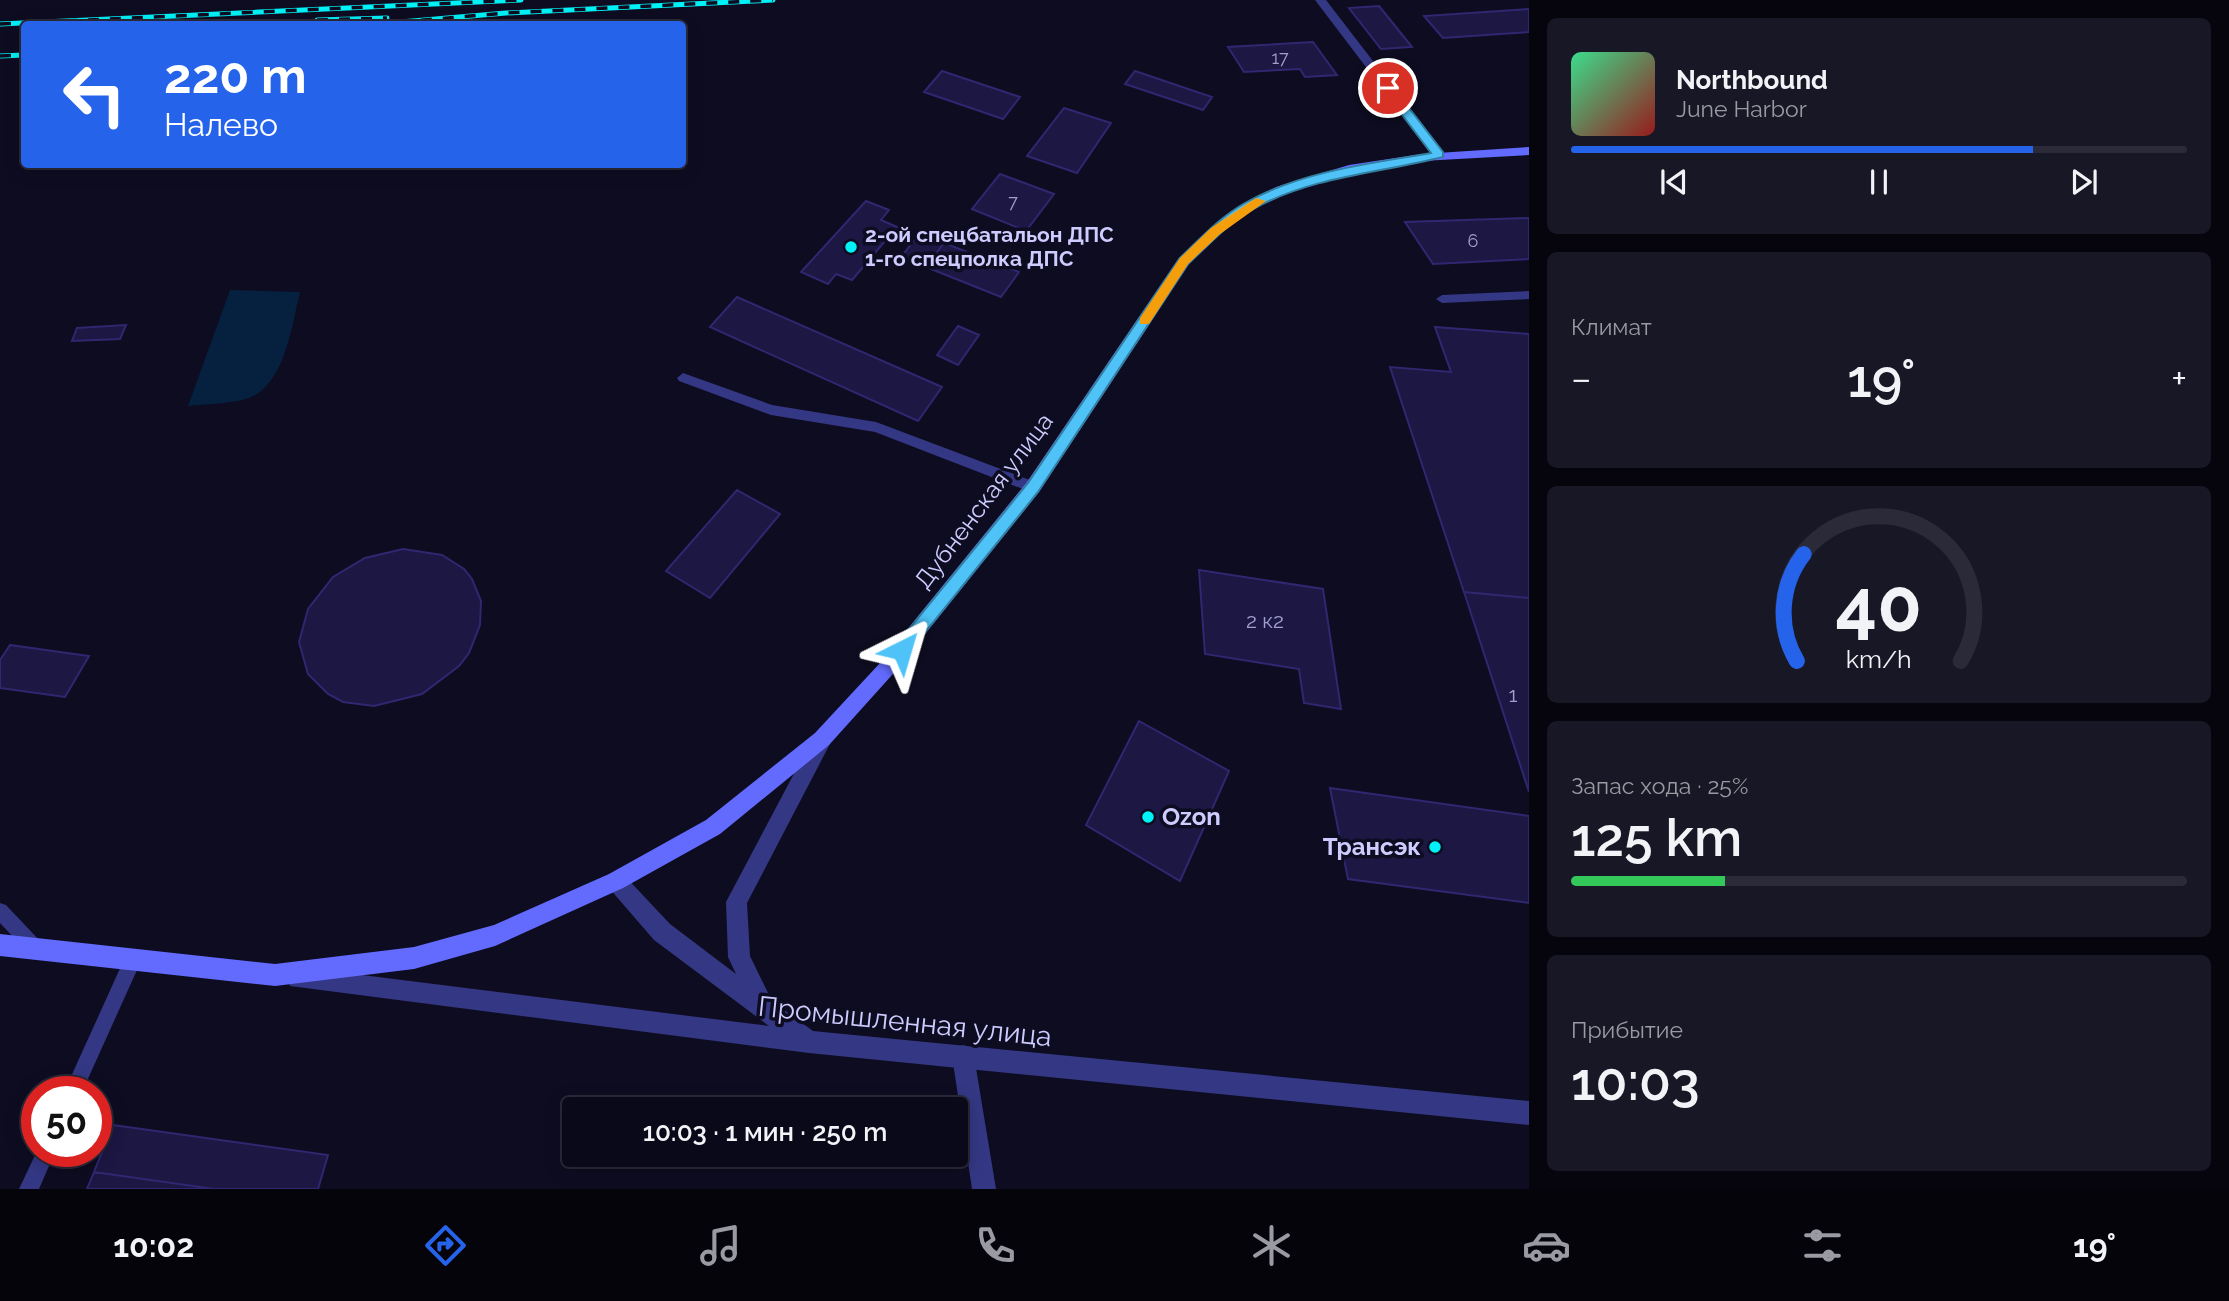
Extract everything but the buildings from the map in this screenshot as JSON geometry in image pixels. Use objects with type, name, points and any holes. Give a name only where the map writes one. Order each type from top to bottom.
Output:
[{"type":"main road","name":"Дубненская улица","points":[[0,945],[275,975],[414,958],[495,935],[616,881],[713,827],[822,739],[886,669],[1033,487],[1184,261],[1215,231],[1249,206],[1290,188],[1333,174],[1439,155],[1529,151]]},
{"type":"street","points":[[1320,0],[1439,155]]},
{"type":"street","points":[[765,1010],[739,957],[736,902],[822,739]]},
{"type":"street","points":[[616,881],[662,932],[809,1042]]},
{"type":"street","name":"Промышленная улица","points":[[275,975],[809,1042],[1529,1113]]},
{"type":"street","points":[[963,1056],[984,1189]]},
{"type":"lane","points":[[1442,299],[1529,295]]},
{"type":"lane","points":[[683,378],[771,410],[876,427],[1033,487]]},
{"type":"lane","points":[[0,911],[35,948]]},
{"type":"lane","points":[[80,1076],[133,959]]},
{"type":"lane","points":[[29,1189],[39,1167]]},
{"type":"water","points":[[230,290],[300,292],[284,356],[268,384],[256,394],[242,400],[188,406]]},
{"type":"railway","points":[[65,21],[521,0]]},
{"type":"railway","points":[[412,21],[506,13],[773,0]]},
{"type":"railway","points":[[317,20],[387,18]]},
{"type":"railway","points":[[0,24],[21,23]]},
{"type":"railway","points":[[0,56],[21,55]]},
{"type":"slow traffic","points":[[1144,321],[1184,261],[1215,231],[1260,201]]},
{"type":"place","name":"2-ой спецбатальон ДПС 1-го спецполка ДПС","points":[[851,247]]},
{"type":"place","name":"Ozon","points":[[1148,817]]},
{"type":"place","name":"Трансэк","points":[[1435,847]]},
{"type":"route","points":[[902,650],[1033,487],[1184,261],[1215,231],[1249,206],[1290,188],[1333,174],[1378,164],[1439,155],[1388,88]]}]
